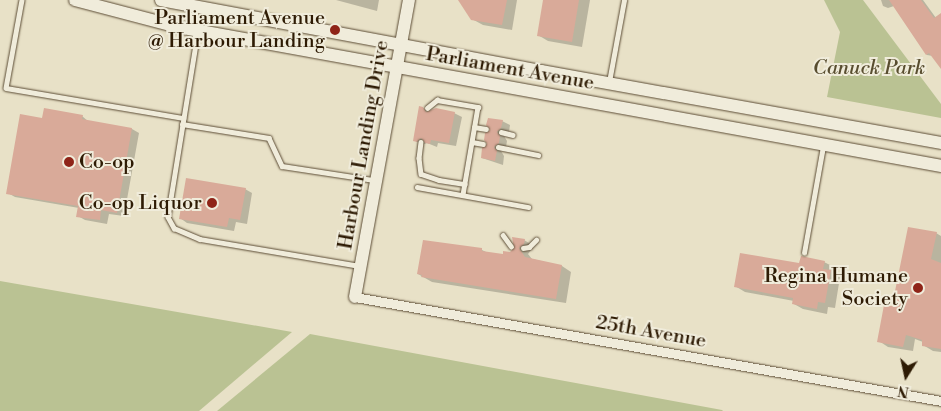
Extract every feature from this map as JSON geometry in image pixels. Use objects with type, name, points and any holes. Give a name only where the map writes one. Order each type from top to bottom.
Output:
[{"type":"main road","name":"Parliament Avenue","points":[[75,0],[198,30],[941,166]]},
{"type":"main road","name":"Parliament Avenue","points":[[161,0],[401,46],[941,142]]},
{"type":"main road","name":"Harbour Landing Drive","points":[[355,297],[409,0]]},
{"type":"street","name":"25th Avenue","points":[[355,297],[941,401]]},
{"type":"lane","points":[[22,0],[6,88],[183,118]]},
{"type":"lane","points":[[609,83],[624,0]]},
{"type":"lane","points":[[198,30],[168,217],[174,228],[200,240],[361,266]]},
{"type":"lane","points":[[427,108],[437,100],[478,107],[463,195]]},
{"type":"lane","points":[[182,124],[269,138],[282,166],[376,180]]},
{"type":"lane","points":[[474,128],[486,130]]},
{"type":"lane","points":[[500,132],[513,135]]},
{"type":"lane","points":[[421,142],[419,158],[421,174],[439,180],[465,184]]},
{"type":"lane","points":[[472,142],[483,144]]},
{"type":"lane","points":[[804,253],[824,144]]},
{"type":"lane","points":[[498,147],[538,155]]},
{"type":"lane","points":[[417,187],[528,206]]},
{"type":"lane","points":[[503,235],[511,246]]},
{"type":"lane","points":[[523,248],[529,247],[536,240]]},
{"type":"green space","name":"Canuck Park","points":[[824,0],[863,0],[941,104],[941,118],[827,97],[840,32]]},
{"type":"green space","points":[[0,281],[292,332],[199,411],[0,411]]},
{"type":"green space","points":[[310,334],[722,410],[723,411],[217,411]]},
{"type":"building","points":[[458,0],[507,0],[502,25],[471,20]]},
{"type":"building","points":[[543,0],[579,0],[572,42],[537,36]]},
{"type":"building","points":[[889,0],[921,0],[934,18],[941,13],[941,69],[929,53],[926,55]]},
{"type":"building","points":[[419,106],[423,107],[426,112],[436,108],[455,112],[449,143],[431,140],[430,144],[425,143],[421,138],[417,142],[413,141]]},
{"type":"building","name":"Co-op","points":[[44,108],[83,115],[82,119],[132,128],[117,213],[101,210],[100,220],[76,217],[78,206],[6,194],[20,114],[42,118]]},
{"type":"building","points":[[488,118],[503,120],[501,128],[497,132],[500,136],[499,143],[494,147],[497,151],[495,161],[481,158],[482,148],[487,144],[484,140],[485,133],[490,130],[486,125]]},
{"type":"building","name":"Co-op Liquor","points":[[186,178],[246,188],[240,220],[229,218],[227,227],[179,219]]},
{"type":"building","name":"Regina Humane Society","points":[[908,227],[937,232],[931,259],[941,263],[941,349],[922,346],[922,340],[906,335],[903,347],[877,342],[884,305],[892,306]]},
{"type":"building","points":[[512,237],[525,239],[524,244],[519,248],[525,257],[562,265],[556,299],[421,277],[422,275],[417,274],[423,240],[482,248],[482,251],[503,254],[503,251],[510,252],[514,248]]},
{"type":"building","points":[[740,253],[799,263],[801,256],[825,261],[823,269],[831,270],[825,303],[818,302],[817,309],[792,304],[793,298],[734,287]]},
{"type":"place","name":"Parliament Avenue @ Harbour Landing","points":[[335,30]]},
{"type":"place","name":"Co-op","points":[[69,162]]},
{"type":"place","name":"Co-op Liquor","points":[[212,203]]},
{"type":"place","name":"Regina Humane Society","points":[[918,288]]}]
